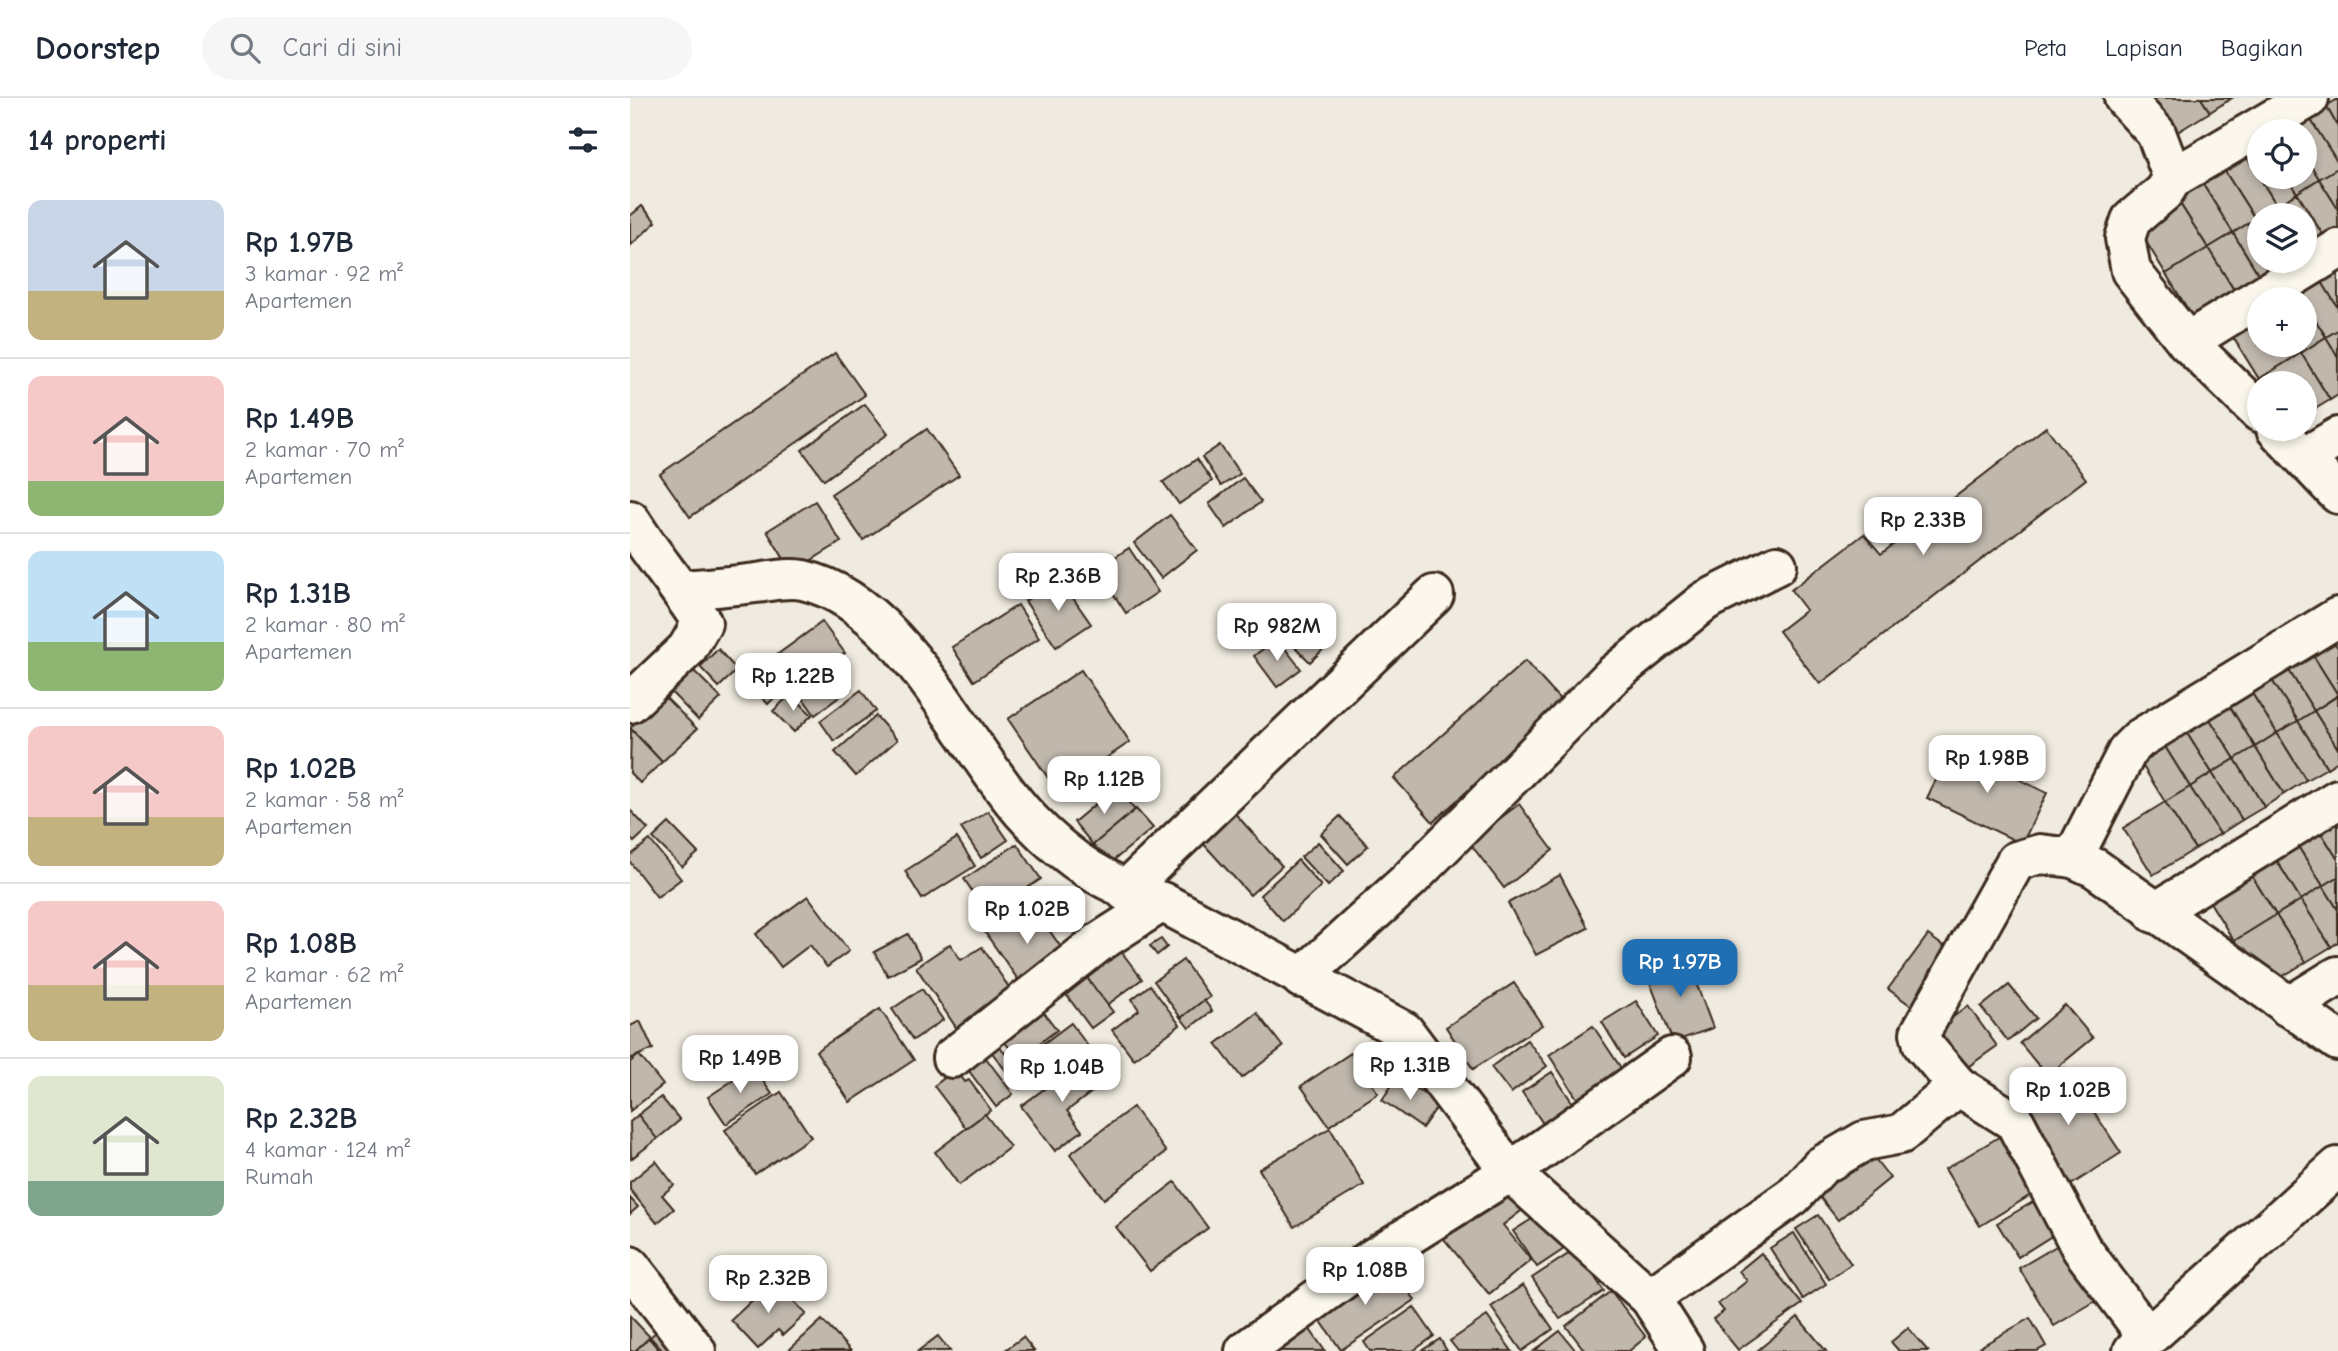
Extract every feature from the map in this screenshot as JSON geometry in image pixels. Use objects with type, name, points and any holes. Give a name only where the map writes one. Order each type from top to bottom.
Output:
[{"type":"street","points":[[2124,98],[2156,133],[2173,178]]},
{"type":"street","points":[[2247,400],[2188,342],[2131,271],[2124,238],[2131,220],[2164,192],[2173,178],[2309,98]]},
{"type":"street","points":[[2188,342],[2338,249]]},
{"type":"street","points":[[2305,457],[2338,437]]},
{"type":"street","points":[[2288,441],[2338,494]]},
{"type":"street","points":[[630,520],[649,552],[682,590],[702,623],[687,649],[630,703]]},
{"type":"street","points":[[1301,978],[1409,880],[1613,674],[1705,601],[1777,565]]},
{"type":"street","points":[[682,590],[783,578],[804,581],[830,590],[864,612],[902,648],[1027,817],[1090,873],[1125,891],[1162,902],[1404,1031],[1510,1172],[1650,1298],[1684,1351]]},
{"type":"street","points":[[1125,891],[1434,595]]},
{"type":"street","points":[[2073,858],[2128,750],[2139,739],[2338,617]]},
{"type":"street","points":[[2154,913],[2338,799]]},
{"type":"street","points":[[2338,1041],[2154,913],[2095,868],[2073,858],[2040,854],[2016,862],[1920,1033],[1923,1045],[1958,1086],[2015,1122],[2081,1248],[2140,1343],[2338,1167]]},
{"type":"street","points":[[952,1058],[1098,943],[1162,902]]},
{"type":"street","points":[[2288,1007],[2338,976]]},
{"type":"street","points":[[1245,1351],[1370,1259],[1510,1172],[1672,1056]]},
{"type":"street","points":[[1650,1298],[1793,1196],[1821,1166],[1864,1141],[1901,1134],[1958,1086]]},
{"type":"street","points":[[630,1266],[696,1351]]},
{"type":"building","points":[[2143,98],[2201,98],[2210,112],[2168,138]]},
{"type":"building","points":[[2201,98],[2232,98],[2210,112]]},
{"type":"building","points":[[2338,99],[2338,127],[2326,106]]},
{"type":"building","points":[[2326,106],[2338,127],[2338,163],[2317,130],[2317,119],[2309,117]]},
{"type":"building","points":[[2317,130],[2338,163],[2338,168],[2319,179]]},
{"type":"building","points":[[2246,156],[2247,189],[2266,189],[2275,203],[2247,203],[2247,206],[2224,170]]},
{"type":"building","points":[[2338,168],[2338,209],[2319,179]]},
{"type":"building","points":[[2224,170],[2247,206],[2247,224],[2233,233],[2202,183]]},
{"type":"building","points":[[2319,179],[2338,209],[2338,233],[2326,240],[2317,225],[2317,203],[2303,203],[2297,193],[2303,189],[2317,189]]},
{"type":"building","points":[[2202,183],[2233,233],[2208,248],[2177,199]]},
{"type":"building","points":[[2266,189],[2294,189],[2297,193],[2282,203],[2275,203]]},
{"type":"building","points":[[2297,193],[2303,203],[2282,203]]},
{"type":"building","points":[[2177,199],[2208,248],[2166,274],[2135,224]]},
{"type":"building","points":[[642,206],[656,222],[630,246],[630,216]]},
{"type":"building","points":[[2247,224],[2247,256],[2233,233]]},
{"type":"building","points":[[2317,225],[2326,240],[2317,244]]},
{"type":"building","points":[[2233,233],[2247,256],[2247,273],[2258,273],[2262,280],[2237,295],[2208,248]]},
{"type":"building","points":[[2208,248],[2237,295],[2195,321],[2166,274]]},
{"type":"building","points":[[2338,261],[2338,308],[2317,274]]},
{"type":"building","points":[[2258,273],[2273,273],[2262,280]]},
{"type":"building","points":[[2317,274],[2338,308],[2338,330],[2326,337],[2317,323],[2317,287],[2297,287]]},
{"type":"building","points":[[2247,317],[2247,357],[2295,357],[2272,371],[2254,371],[2228,329]]},
{"type":"building","points":[[2317,323],[2326,337],[2317,343]]},
{"type":"building","points":[[2338,330],[2338,357],[2326,337]]},
{"type":"building","points":[[2326,337],[2338,357],[2338,395],[2330,400],[2317,379],[2317,371],[2312,371],[2303,357],[2317,357],[2317,343]]},
{"type":"building","points":[[835,353],[865,395],[690,517],[660,474]]},
{"type":"building","points":[[2295,357],[2303,357],[2312,371],[2272,371]]},
{"type":"building","points":[[2317,379],[2330,400],[2317,408]]},
{"type":"building","points":[[865,404],[888,434],[824,480],[802,450]]},
{"type":"building","points":[[2046,427],[2086,479],[1820,684],[1779,631],[1806,610],[1791,590],[1864,534],[1881,554]]},
{"type":"building","points":[[927,429],[959,475],[863,540],[831,494]]},
{"type":"building","points":[[1220,445],[1240,474],[1221,486],[1202,457]]},
{"type":"building","points":[[1197,459],[1212,481],[1179,504],[1163,482]]},
{"type":"building","points":[[1243,478],[1261,502],[1226,528],[1209,504]]},
{"type":"building","points":[[815,501],[841,542],[792,572],[767,531]]},
{"type":"building","points":[[1170,515],[1197,550],[1161,578],[1134,543]]},
{"type":"building","points":[[1129,548],[1158,592],[1126,613],[1097,569]]},
{"type":"building","points":[[1059,578],[1091,624],[1056,647],[1025,601]]},
{"type":"building","points":[[1018,605],[1039,638],[974,681],[952,647]]},
{"type":"building","points":[[1301,615],[1329,644],[1310,662],[1281,633]]},
{"type":"building","points":[[822,622],[845,653],[797,688],[774,657]]},
{"type":"building","points":[[2328,633],[2338,648],[2338,695],[2307,646]]},
{"type":"building","points":[[1277,638],[1301,669],[1277,687],[1254,656]]},
{"type":"building","points":[[2307,646],[2338,695],[2314,711],[2283,661]]},
{"type":"building","points":[[718,649],[737,670],[719,687],[700,667]]},
{"type":"building","points":[[1525,661],[1564,704],[1433,822],[1394,778]]},
{"type":"building","points":[[2283,661],[2314,711],[2298,721],[2266,671]]},
{"type":"building","points":[[836,666],[851,688],[815,715],[799,693]]},
{"type":"building","points":[[691,668],[721,698],[698,720],[668,689]]},
{"type":"building","points":[[1081,670],[1130,742],[1057,791],[1008,719]]},
{"type":"building","points":[[774,671],[787,685],[768,704],[754,690]]},
{"type":"building","points":[[2266,671],[2298,721],[2277,733],[2246,684]]},
{"type":"building","points":[[2246,684],[2277,733],[2255,747],[2224,697]]},
{"type":"building","points":[[861,690],[876,711],[834,741],[820,721]]},
{"type":"building","points":[[791,694],[812,715],[794,732],[773,711]]},
{"type":"building","points":[[663,695],[697,729],[662,762],[630,728]]},
{"type":"building","points":[[2338,696],[2338,749],[2314,711]]},
{"type":"building","points":[[2224,697],[2255,747],[2235,759],[2204,710]]},
{"type":"building","points":[[2204,710],[2235,759],[2212,773],[2181,724]]},
{"type":"building","points":[[2314,711],[2338,749],[2338,761],[2327,768],[2298,721]]},
{"type":"building","points":[[876,716],[897,740],[856,776],[835,752]]},
{"type":"building","points":[[2298,721],[2327,768],[2306,780],[2277,733]]},
{"type":"building","points":[[2181,724],[2212,773],[2190,787],[2159,737]]},
{"type":"building","points":[[631,729],[662,762],[640,783],[630,773]]},
{"type":"building","points":[[2277,733],[2306,780],[2284,794],[2255,747]]},
{"type":"building","points":[[2159,737],[2190,787],[2165,802],[2134,752]]},
{"type":"building","points":[[1952,746],[2047,793],[2022,844],[1927,798]]},
{"type":"building","points":[[2255,747],[2284,794],[2264,807],[2235,759]]},
{"type":"building","points":[[2235,759],[2264,807],[2242,820],[2212,773]]},
{"type":"building","points":[[2212,773],[2242,820],[2220,834],[2190,787]]},
{"type":"building","points":[[1116,787],[1135,810],[1093,845],[1074,822]]},
{"type":"building","points":[[2190,787],[2220,834],[2195,849],[2165,802]]},
{"type":"building","points":[[2165,802],[2195,849],[2153,875],[2123,828]]},
{"type":"building","points":[[1519,804],[1553,850],[1504,888],[1469,842]]},
{"type":"building","points":[[1136,809],[1153,828],[1109,864],[1093,845]]},
{"type":"building","points":[[630,810],[648,829],[634,842],[630,838]]},
{"type":"building","points":[[1232,810],[1282,866],[1250,895],[1200,840]]},
{"type":"building","points":[[988,811],[1008,840],[981,858],[961,828]]},
{"type":"building","points":[[1340,816],[1368,846],[1348,864],[1321,834]]},
{"type":"building","points":[[2338,816],[2338,860],[2315,823]]},
{"type":"building","points":[[669,823],[698,853],[682,867],[653,838]]},
{"type":"building","points":[[2315,823],[2338,860],[2338,877],[2323,886],[2292,837]]},
{"type":"building","points":[[2292,837],[2323,886],[2301,900],[2270,850]]},
{"type":"building","points":[[957,838],[975,866],[922,899],[905,871]]},
{"type":"building","points":[[650,840],[681,879],[657,897],[630,862],[630,856]]},
{"type":"building","points":[[1318,842],[1344,871],[1328,886],[1301,857]]},
{"type":"building","points":[[1017,844],[1041,879],[988,914],[964,879]]},
{"type":"building","points":[[2270,850],[2301,900],[2276,915],[2245,865]]},
{"type":"building","points":[[1298,860],[1321,886],[1283,921],[1260,895]]},
{"type":"building","points":[[2245,865],[2276,915],[2234,941],[2203,891]]},
{"type":"building","points":[[1560,875],[1588,928],[1536,955],[1508,903]]},
{"type":"building","points":[[2338,877],[2338,910],[2323,886]]},
{"type":"building","points":[[2323,886],[2338,910],[2338,942],[2331,947],[2301,900]]},
{"type":"building","points":[[808,896],[849,951],[827,967],[810,945],[781,967],[756,934]]},
{"type":"building","points":[[1028,900],[1070,960],[1026,991],[984,931]]},
{"type":"building","points":[[2301,900],[2331,947],[2306,962],[2276,915]]},
{"type":"building","points":[[2276,915],[2306,962],[2264,988],[2234,941]]},
{"type":"building","points":[[908,934],[921,958],[888,976],[874,952]]},
{"type":"building","points":[[1928,935],[1960,958],[1920,1012],[1888,989]]},
{"type":"building","points":[[1161,939],[1167,947],[1157,955],[1150,946]]},
{"type":"building","points":[[1114,942],[1142,979],[1107,1005],[1080,968]]},
{"type":"building","points":[[950,944],[961,960],[982,947],[1020,1004],[965,1041],[916,967]]},
{"type":"building","points":[[1686,956],[1713,1028],[1673,1042],[1646,972]]},
{"type":"building","points":[[1183,960],[1210,997],[1181,1018],[1154,981]]},
{"type":"building","points":[[1080,969],[1113,1012],[1091,1028],[1059,985]]},
{"type":"building","points":[[1514,983],[1542,1025],[1473,1069],[1446,1027]]},
{"type":"building","points":[[1150,985],[1180,1025],[1134,1059],[1112,1030],[1139,1010],[1132,999]]},
{"type":"building","points":[[2009,985],[2036,1018],[2008,1041],[1981,1007]]},
{"type":"building","points":[[922,989],[943,1020],[913,1040],[892,1009]]},
{"type":"building","points":[[1034,999],[1057,1030],[1018,1059],[994,1028]]},
{"type":"building","points":[[1204,1000],[1212,1011],[1189,1028],[1181,1018]]},
{"type":"building","points":[[1636,1001],[1658,1036],[1624,1058],[1602,1022]]},
{"type":"building","points":[[2065,1005],[2093,1038],[2047,1076],[2020,1043]]},
{"type":"building","points":[[1968,1006],[1997,1046],[1955,1076],[1926,1037]]},
{"type":"building","points":[[880,1009],[914,1060],[850,1102],[816,1051]]},
{"type":"building","points":[[1257,1013],[1283,1047],[1242,1078],[1216,1044]]},
{"type":"building","points":[[640,1021],[653,1049],[630,1059],[630,1026]]},
{"type":"building","points":[[1071,1023],[1090,1049],[1040,1087],[1020,1061]]},
{"type":"building","points":[[1593,1026],[1627,1077],[1582,1106],[1549,1055]]},
{"type":"building","points":[[995,1040],[1028,1083],[1020,1089],[987,1046]]},
{"type":"building","points":[[1527,1040],[1547,1066],[1511,1093],[1491,1067]]},
{"type":"building","points":[[980,1050],[1013,1094],[996,1107],[963,1063]]},
{"type":"building","points":[[1351,1053],[1378,1093],[1329,1126],[1301,1086]]},
{"type":"building","points":[[639,1055],[663,1085],[630,1111],[630,1062]]},
{"type":"building","points":[[1086,1058],[1105,1082],[1067,1111],[1082,1131],[1055,1151],[1021,1106]]},
{"type":"building","points":[[753,1067],[772,1094],[726,1124],[708,1097]]},
{"type":"building","points":[[2065,1068],[2121,1153],[2071,1185],[2015,1101]]},
{"type":"building","points":[[956,1069],[965,1082],[969,1080],[991,1110],[966,1128],[934,1086]]},
{"type":"building","points":[[1552,1072],[1578,1111],[1548,1131],[1522,1092]]},
{"type":"building","points":[[1398,1076],[1439,1104],[1422,1128],[1382,1100]]},
{"type":"building","points":[[781,1092],[811,1137],[755,1174],[725,1130]]},
{"type":"building","points":[[661,1097],[680,1120],[657,1139],[638,1115]]},
{"type":"building","points":[[1133,1107],[1166,1152],[1104,1199],[1070,1154]]},
{"type":"building","points":[[985,1114],[1010,1147],[959,1185],[935,1152]]},
{"type":"building","points":[[638,1115],[657,1139],[631,1159],[630,1122]]},
{"type":"building","points":[[1330,1128],[1364,1185],[1294,1227],[1259,1169]]},
{"type":"building","points":[[2009,1131],[2044,1187],[1980,1226],[1945,1169]]},
{"type":"building","points":[[1865,1146],[1890,1178],[1838,1220],[1812,1187]]},
{"type":"building","points":[[656,1161],[674,1185],[662,1195],[674,1209],[657,1223],[630,1190],[630,1182]]},
{"type":"building","points":[[1175,1182],[1208,1228],[1150,1271],[1116,1227]]},
{"type":"building","points":[[1513,1183],[1530,1204],[1503,1225],[1531,1260],[1489,1294],[1444,1239]]},
{"type":"building","points":[[630,1198],[638,1207],[630,1214]]},
{"type":"building","points":[[2038,1199],[2058,1232],[2018,1257],[1997,1223]]},
{"type":"building","points":[[1543,1212],[1567,1247],[1537,1267],[1513,1231]]},
{"type":"building","points":[[1818,1215],[1851,1264],[1829,1279],[1796,1229]]},
{"type":"building","points":[[1794,1233],[1826,1284],[1803,1299],[1770,1248]]},
{"type":"building","points":[[2063,1242],[2099,1299],[2054,1326],[2019,1268]]},
{"type":"building","points":[[1576,1249],[1604,1291],[1560,1319],[1532,1278]]},
{"type":"building","points":[[1761,1253],[1802,1304],[1738,1350],[1713,1319],[1724,1311],[1718,1304],[1747,1281],[1739,1271]]},
{"type":"building","points":[[1390,1264],[1415,1300],[1341,1350],[1316,1314]]},
{"type":"building","points":[[774,1280],[806,1314],[783,1335],[778,1330],[758,1349],[731,1320]]},
{"type":"building","points":[[1523,1285],[1553,1329],[1522,1351],[1491,1307]]},
{"type":"building","points":[[1611,1291],[1646,1337],[1629,1351],[1585,1351],[1566,1326]]},
{"type":"building","points":[[1414,1307],[1434,1336],[1413,1351],[1370,1351],[1364,1342]]},
{"type":"building","points":[[630,1316],[650,1337],[635,1351],[630,1351]]},
{"type":"building","points":[[1487,1316],[1512,1351],[1458,1351],[1450,1341]]},
{"type":"building","points":[[1798,1317],[1826,1351],[1757,1351]]},
{"type":"building","points":[[2030,1318],[2046,1346],[2037,1351],[1973,1351]]},
{"type":"building","points":[[822,1320],[851,1351],[788,1351]]},
{"type":"building","points":[[1304,1321],[1325,1351],[1261,1351]]},
{"type":"building","points":[[662,1327],[685,1351],[663,1351],[650,1337]]},
{"type":"building","points":[[1908,1328],[1928,1351],[1899,1351],[1891,1342]]},
{"type":"building","points":[[1560,1331],[1576,1351],[1534,1351]]},
{"type":"building","points":[[938,1336],[950,1351],[918,1351]]},
{"type":"building","points":[[1023,1337],[1034,1351],[1004,1351]]},
{"type":"building","points":[[649,1338],[660,1351],[635,1351]]},
{"type":"building","points":[[1440,1339],[1447,1351],[1421,1351]]}]
